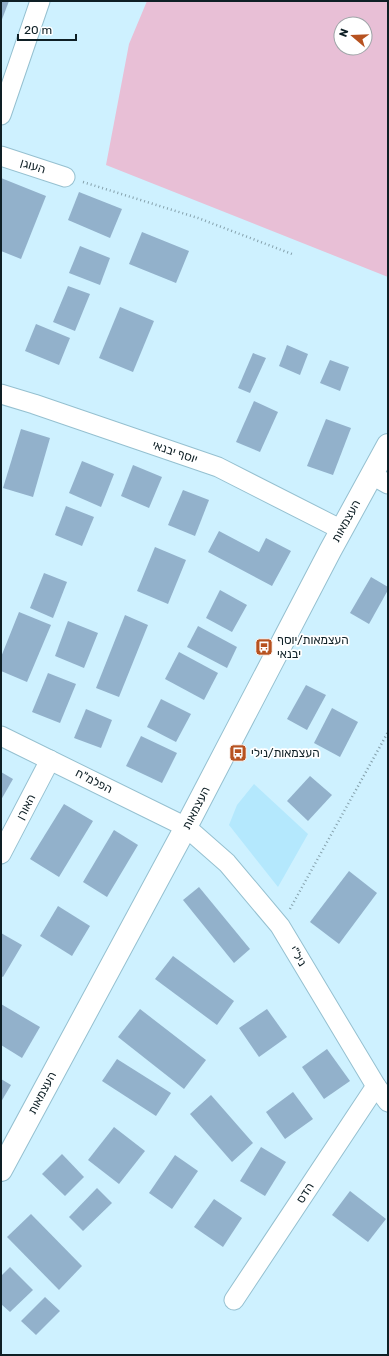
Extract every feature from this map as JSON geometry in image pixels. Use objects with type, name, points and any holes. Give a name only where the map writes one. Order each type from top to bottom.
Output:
[{"type":"street","points":[[1,115],[40,1]]},
{"type":"street","name":"העוגן","points":[[1,156],[65,176]]},
{"type":"street","name":"יוסף יבנאי","points":[[1,394],[218,467],[342,530]]},
{"type":"street","name":"העצמאות","points":[[1,1170],[186,828],[342,530],[380,480],[388,445]]},
{"type":"street","name":"הפלמ\"ח","points":[[1,736],[186,828]]},
{"type":"street","name":"האורן","points":[[1,854],[50,760]]},
{"type":"street","name":"ניל\"י","points":[[186,828],[227,863],[280,926],[376,1086],[388,1102]]},
{"type":"street","name":"הדס","points":[[234,1300],[376,1086]]},
{"type":"path","points":[[65,176],[198,218],[292,254]]},
{"type":"path","points":[[280,926],[388,732]]},
{"type":"shaded area","points":[[147,1],[388,1],[388,277],[106,165],[129,44]]},
{"type":"shaded area","points":[[254,784],[308,834],[278,887],[229,825],[237,805]]},
{"type":"building","points":[[1,1],[9,1],[1,22]]},
{"type":"building","points":[[1,178],[46,196],[21,259],[1,251]]},
{"type":"building","points":[[79,192],[122,209],[110,238],[68,220]]},
{"type":"building","points":[[142,232],[189,251],[176,283],[129,264]]},
{"type":"building","points":[[80,246],[110,258],[100,285],[69,273]]},
{"type":"building","points":[[68,286],[90,294],[75,331],[53,322]]},
{"type":"building","points":[[120,307],[154,321],[133,372],[99,358]]},
{"type":"building","points":[[36,324],[70,338],[59,365],[25,351]]},
{"type":"building","points":[[287,345],[308,354],[300,375],[279,366]]},
{"type":"building","points":[[253,353],[266,358],[250,393],[238,388]]},
{"type":"building","points":[[330,360],[349,367],[340,391],[320,383]]},
{"type":"building","points":[[254,401],[278,412],[260,452],[236,442]]},
{"type":"building","points":[[326,419],[351,428],[333,475],[307,466]]},
{"type":"building","points":[[21,429],[50,438],[33,497],[3,488]]},
{"type":"building","points":[[82,461],[114,474],[101,507],[69,493]]},
{"type":"building","points":[[133,465],[162,477],[149,508],[121,496]]},
{"type":"building","points":[[183,490],[209,500],[195,536],[168,525]]},
{"type":"building","points":[[66,506],[94,517],[82,546],[55,535]]},
{"type":"building","points":[[219,531],[259,552],[266,538],[291,551],[272,586],[208,552]]},
{"type":"building","points":[[155,547],[186,560],[168,604],[137,591]]},
{"type":"building","points":[[44,573],[67,582],[53,618],[30,608]]},
{"type":"building","points":[[371,577],[388,587],[388,590],[369,624],[350,613]]},
{"type":"building","points":[[220,590],[247,605],[232,632],[206,618]]},
{"type":"building","points":[[19,612],[51,625],[27,682],[1,671],[1,657]]},
{"type":"building","points":[[125,615],[148,625],[119,697],[96,688]]},
{"type":"building","points":[[68,621],[98,633],[84,668],[55,656]]},
{"type":"building","points":[[198,626],[237,647],[227,668],[187,647]]},
{"type":"building","points":[[179,652],[218,673],[204,700],[165,679]]},
{"type":"building","points":[[48,673],[76,684],[60,723],[32,712]]},
{"type":"building","points":[[306,685],[326,695],[307,730],[287,719]]},
{"type":"building","points":[[161,699],[191,714],[176,742],[147,727]]},
{"type":"building","points":[[332,708],[358,722],[340,757],[314,743]]},
{"type":"building","points":[[86,709],[112,720],[101,748],[74,738]]},
{"type":"building","points":[[141,736],[177,753],[162,783],[126,766]]},
{"type":"building","points":[[1,772],[13,779],[1,800]]},
{"type":"building","points":[[310,776],[332,795],[308,821],[287,801]]},
{"type":"building","points":[[64,804],[93,821],[59,877],[30,859]]},
{"type":"building","points":[[114,830],[138,845],[107,897],[83,882]]},
{"type":"building","points":[[349,871],[377,893],[339,944],[310,922]]},
{"type":"building","points":[[199,887],[250,949],[234,963],[183,900]]},
{"type":"building","points":[[58,906],[90,926],[72,956],[40,936]]},
{"type":"building","points":[[1,933],[22,945],[3,977],[1,976]]},
{"type":"building","points":[[173,956],[234,1001],[217,1025],[155,979]]},
{"type":"building","points":[[1,1004],[40,1027],[22,1058],[1,1045]]},
{"type":"building","points":[[140,1009],[206,1060],[184,1089],[118,1037]]},
{"type":"building","points":[[267,1009],[287,1037],[259,1057],[239,1028]]},
{"type":"building","points":[[327,1049],[350,1081],[324,1099],[302,1067]]},
{"type":"building","points":[[117,1059],[171,1093],[156,1116],[102,1081]]},
{"type":"building","points":[[1,1079],[11,1085],[1,1102]]},
{"type":"building","points":[[293,1092],[313,1119],[285,1139],[266,1112]]},
{"type":"building","points":[[211,1095],[253,1143],[232,1162],[190,1114]]},
{"type":"building","points":[[114,1127],[145,1151],[119,1184],[88,1160]]},
{"type":"building","points":[[261,1147],[286,1162],[265,1196],[240,1181]]},
{"type":"building","points":[[62,1154],[84,1177],[65,1196],[42,1174]]},
{"type":"building","points":[[175,1155],[198,1171],[172,1209],[149,1193]]},
{"type":"building","points":[[97,1188],[112,1203],[83,1231],[69,1217]]},
{"type":"building","points":[[350,1191],[386,1219],[368,1242],[332,1215]]},
{"type":"building","points":[[214,1199],[242,1218],[223,1247],[194,1227]]},
{"type":"building","points":[[31,1214],[82,1266],[59,1290],[7,1237]]},
{"type":"building","points":[[10,1267],[33,1290],[10,1312],[1,1304],[1,1276]]},
{"type":"building","points":[[45,1297],[60,1311],[36,1335],[21,1321]]},
{"type":"place","name":"העצמאות/יוסף יבנאי","points":[[264,647]]},
{"type":"place","name":"העצמאות/נילי","points":[[238,753]]}]
